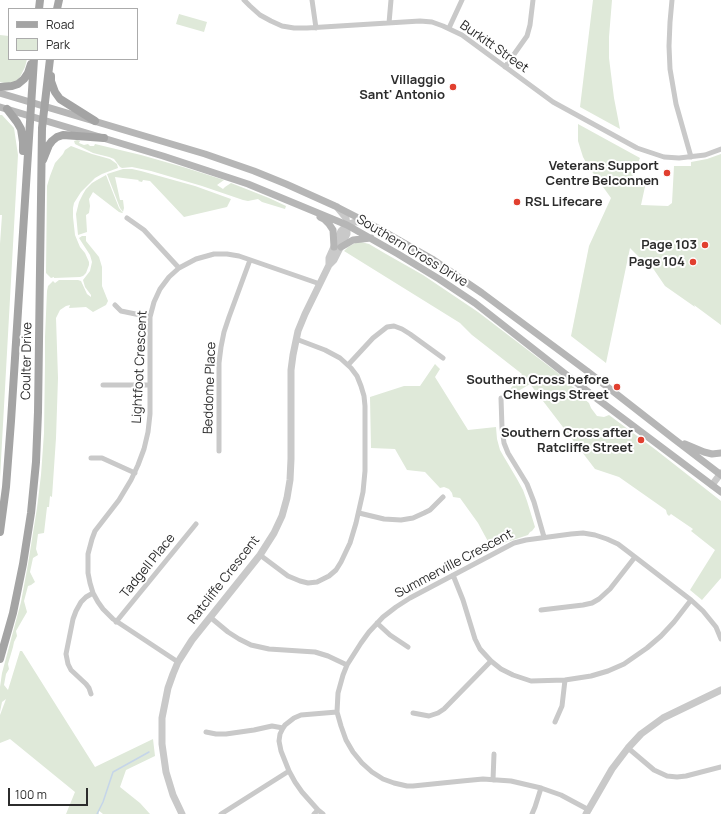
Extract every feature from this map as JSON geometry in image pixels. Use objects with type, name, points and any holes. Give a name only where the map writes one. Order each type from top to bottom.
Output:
[{"type":"main road","points":[[0,87],[18,84],[28,73],[34,60]]},
{"type":"main road","name":"Coulter Drive","points":[[0,532],[8,473],[34,60]]},
{"type":"main road","points":[[51,60],[51,81],[54,92],[66,104],[95,121]]},
{"type":"main road","name":"Coulter Drive","points":[[0,659],[23,564],[31,513],[36,462],[41,165],[44,106],[51,60]]},
{"type":"main road","name":"Southern Cross Drive","points":[[0,93],[205,154],[254,171],[335,206],[376,227],[432,259],[482,292],[674,439],[721,473]]},
{"type":"main road","points":[[4,108],[17,122],[21,129],[26,173]]},
{"type":"main road","name":"Southern Cross Drive","points":[[4,108],[163,156],[248,184],[347,225],[439,279],[475,303],[596,398],[721,492]]},
{"type":"main road","points":[[41,165],[49,144],[57,137],[67,134],[104,138]]},
{"type":"main road","points":[[163,156],[166,143]]},
{"type":"main road","points":[[298,204],[324,219],[329,224],[333,230],[337,247],[353,240],[371,238]]},
{"type":"main road","points":[[674,439],[704,452],[712,454],[721,453]]},
{"type":"street","name":"Burkitt Street","points":[[244,0],[260,15],[282,26],[294,28],[316,28],[420,21],[432,22],[449,28],[462,36],[553,102],[637,148],[664,157],[679,158],[705,155],[721,149]]},
{"type":"street","points":[[312,0],[316,28]]},
{"type":"street","points":[[389,23],[391,0]]},
{"type":"street","points":[[449,28],[462,0]]},
{"type":"street","points":[[504,67],[527,36],[533,0]]},
{"type":"street","points":[[672,0],[669,46],[671,75],[676,104],[691,157]]},
{"type":"street","points":[[335,206],[346,218],[347,225],[355,222],[362,222],[376,227]]},
{"type":"street","points":[[127,218],[144,230],[179,268]]},
{"type":"street","name":"Ratcliffe Crescent","points":[[182,814],[173,795],[166,772],[162,744],[162,718],[165,701],[178,662],[192,640],[260,555],[274,533],[282,516],[290,480],[292,370],[296,339],[305,314],[329,264],[329,258],[337,247],[342,231],[347,225]]},
{"type":"street","name":"Lightfoot Crescent","points":[[178,662],[116,622],[103,609],[90,583],[88,568],[88,554],[95,531],[119,500],[135,473],[144,449],[150,414],[150,317],[154,302],[160,289],[169,277],[179,268],[196,259],[214,254],[233,255],[320,284]]},
{"type":"street","name":"Beddome Place","points":[[219,451],[219,363],[221,347],[229,317],[250,260]]},
{"type":"street","points":[[115,305],[121,310],[150,317]]},
{"type":"street","points":[[348,365],[373,338],[387,327],[394,326],[410,334],[443,358]]},
{"type":"street","points":[[260,555],[288,576],[296,580],[308,583],[321,580],[332,574],[341,562],[350,543],[359,513],[363,492],[365,471],[365,406],[364,396],[357,376],[348,365],[335,355],[326,350],[296,339]]},
{"type":"street","points":[[103,384],[150,384]]},
{"type":"street","points":[[501,398],[504,443],[508,453],[527,484],[544,537]]},
{"type":"street","points":[[91,458],[102,458],[135,473]]},
{"type":"street","points":[[712,485],[721,473]]},
{"type":"street","points":[[359,513],[384,519],[401,520],[413,518],[430,510],[443,498]]},
{"type":"street","name":"Tadgell Place","points":[[116,622],[196,524]]},
{"type":"street","name":"Summerville Crescent","points":[[587,812],[561,795],[523,783],[493,780],[462,781],[413,786],[394,783],[383,778],[367,767],[353,752],[343,733],[337,712],[339,687],[347,665],[361,643],[377,623],[405,601],[514,544],[544,537],[583,533],[595,535],[618,544],[691,600],[708,616],[721,639]]},
{"type":"street","points":[[541,610],[592,603],[610,590],[635,557]]},
{"type":"street","points":[[453,575],[463,600],[475,639],[480,649],[501,669],[518,678],[537,681],[574,680],[596,675],[608,671],[632,659],[661,636],[691,600]]},
{"type":"street","points":[[91,694],[86,684],[70,670],[66,654],[76,611],[86,597],[94,593]]},
{"type":"street","points":[[210,617],[239,640],[251,645],[269,650],[315,652],[347,665]]},
{"type":"street","points":[[377,623],[390,635],[408,647]]},
{"type":"street","points":[[413,713],[429,716],[444,709],[491,661]]},
{"type":"street","points":[[555,722],[562,706],[565,680]]},
{"type":"street","points":[[587,812],[612,769],[628,748],[645,731],[663,718],[721,690]]},
{"type":"street","points":[[324,814],[318,810],[302,792],[289,771],[279,745],[280,734],[283,728],[291,720],[301,715],[337,712]]},
{"type":"street","points":[[206,732],[226,734],[272,726],[283,728]]},
{"type":"street","points":[[628,748],[654,770],[667,776],[686,776],[721,767]]},
{"type":"street","points":[[493,780],[494,754]]},
{"type":"street","points":[[221,814],[289,771]]},
{"type":"street","points":[[532,814],[541,788]]},
{"type":"street","points":[[314,814],[318,810]]},
{"type":"green space","points":[[593,0],[612,0],[609,58],[620,129],[580,107]]},
{"type":"green space","points":[[179,14],[207,22],[204,32],[176,24]]},
{"type":"green space","points":[[0,35],[8,36],[8,60],[27,60],[20,77],[16,81],[9,84],[0,82]]},
{"type":"green space","points":[[0,115],[2,115],[14,128],[18,155],[0,478],[0,244],[2,215],[0,215]]},
{"type":"green space","points":[[578,124],[640,158],[632,177],[646,182],[641,205],[668,206],[672,203],[674,166],[691,166],[691,162],[707,159],[721,154],[721,325],[665,286],[646,258],[639,257],[630,248],[606,363],[571,336],[589,246],[611,198],[583,157],[578,141]]},
{"type":"green space","points":[[74,141],[80,141],[79,143],[84,145],[88,144],[90,146],[94,146],[95,144],[183,167],[224,180],[217,185],[223,189],[231,183],[286,206],[285,209],[262,202],[258,199],[248,201],[243,200],[151,171],[132,167],[122,168],[114,159],[93,153],[75,144]]},
{"type":"green space","points":[[71,146],[110,159],[117,164],[118,168],[95,178],[81,192],[74,203],[73,217],[75,235],[89,262],[86,273],[80,277],[51,278],[46,273],[47,186],[55,163],[65,150]]},
{"type":"green space","points":[[123,169],[141,171],[195,186],[231,199],[227,207],[184,217],[150,181],[143,180],[142,182],[138,181],[139,180],[115,177],[120,200],[123,200],[123,212],[120,208],[107,174]]},
{"type":"green space","points":[[106,175],[119,208],[123,213],[119,212],[93,192],[89,199],[89,213],[86,215],[87,232],[78,235],[76,214],[79,202],[86,189],[92,183]]},
{"type":"green space","points":[[86,236],[86,241],[99,257],[102,267],[102,286],[108,301],[106,305],[93,312],[86,307],[69,308],[70,305],[66,306],[60,310],[56,318],[58,378],[52,497],[50,496],[49,507],[47,507],[44,533],[38,534],[36,549],[38,555],[33,558],[30,572],[35,582],[28,586],[24,601],[27,612],[16,631],[17,636],[8,664],[9,669],[6,674],[4,685],[8,690],[20,651],[22,651],[95,767],[153,739],[155,756],[126,770],[120,787],[140,803],[150,814],[103,814],[98,810],[99,814],[66,814],[75,792],[10,739],[0,743],[0,715],[6,699],[2,702],[0,712],[0,687],[2,673],[21,602],[41,475],[44,433],[47,291],[48,286],[53,281],[55,283],[59,280],[78,280],[81,281],[87,294],[91,297],[83,280],[90,271],[92,262],[90,255],[79,238]]},
{"type":"green space","points":[[357,242],[369,244],[423,275],[478,312],[571,383],[569,384],[582,394],[583,398],[589,403],[597,416],[604,417],[609,415],[721,501],[721,578],[702,600],[690,590],[715,550],[691,531],[693,529],[671,514],[669,516],[666,510],[619,477],[595,469],[530,384],[510,396],[507,393],[522,374],[472,335],[460,323],[344,251]]},
{"type":"green space","points":[[435,364],[440,369],[435,377],[468,430],[496,427],[500,450],[523,490],[535,527],[528,535],[497,547],[495,545],[491,547],[478,523],[460,498],[453,497],[449,489],[444,487],[440,488],[425,472],[407,470],[395,449],[371,448],[370,397],[404,386],[420,386]]},
{"type":"waterway","points":[[97,814],[103,802],[113,772],[149,752]]},
{"type":"place","name":"Villaggio Sant' Antonio","points":[[453,87]]},
{"type":"place","name":"Veterans Support Centre Belconnen","points":[[667,173]]},
{"type":"place","name":"RSL Lifecare","points":[[517,202]]},
{"type":"place","name":"Page 103","points":[[705,245]]},
{"type":"place","name":"Page 104","points":[[693,262]]},
{"type":"place","name":"Southern Cross before Chewings Street","points":[[617,387]]},
{"type":"place","name":"Southern Cross after Ratcliffe Street","points":[[641,440]]}]
